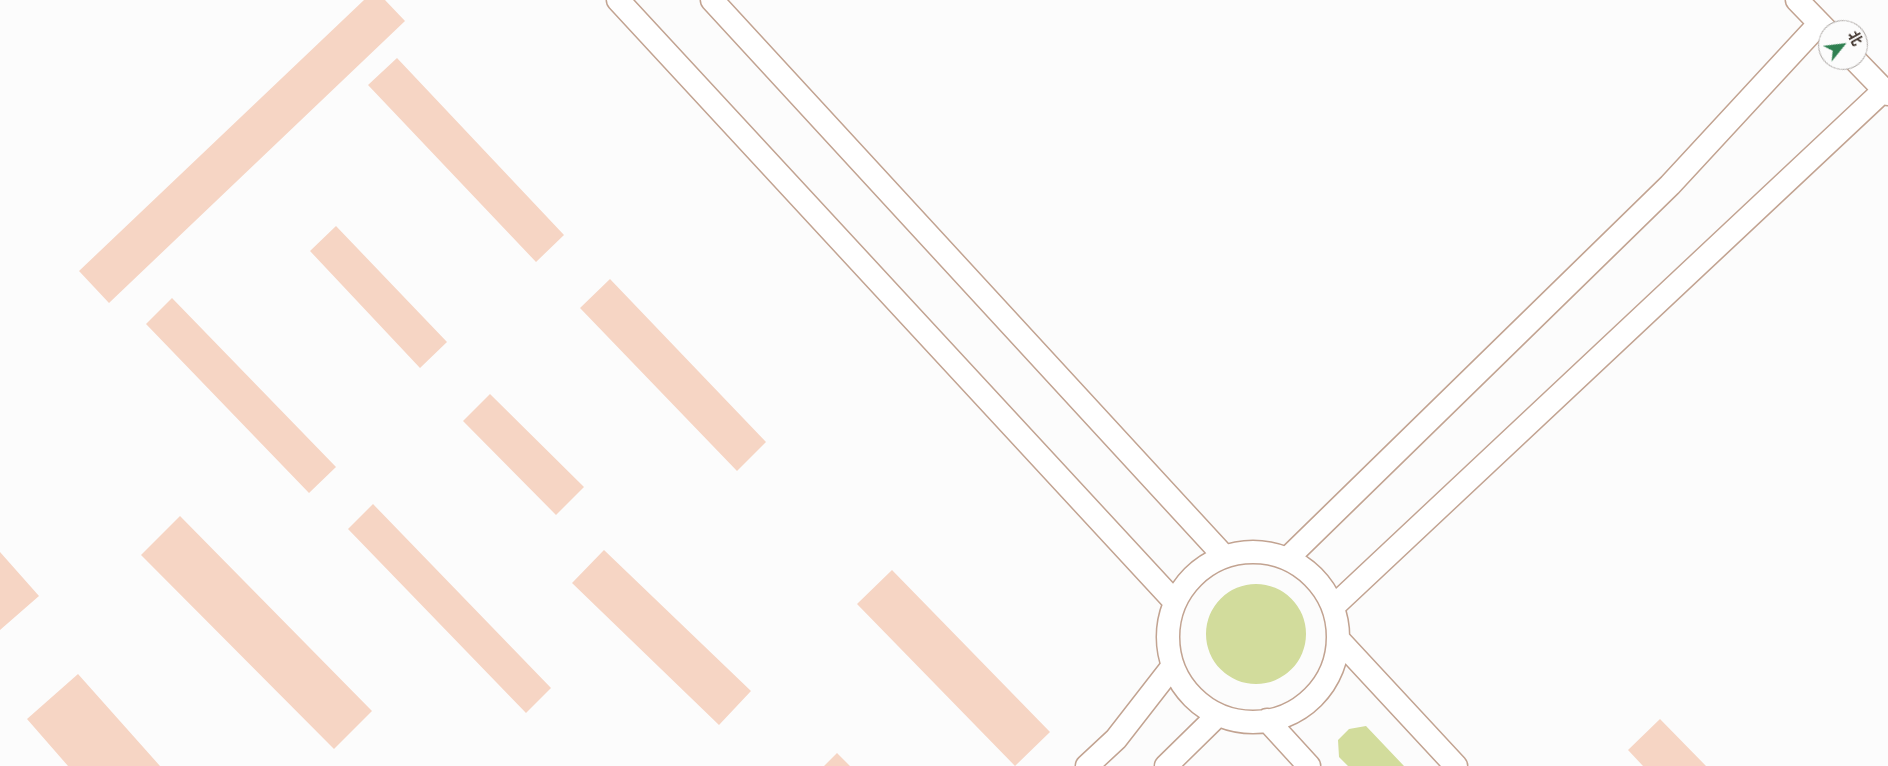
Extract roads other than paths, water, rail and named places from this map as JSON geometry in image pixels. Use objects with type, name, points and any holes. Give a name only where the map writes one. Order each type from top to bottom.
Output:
[{"type":"street","points":[[618,0],[1174,601]]},
{"type":"street","points":[[712,0],[1222,555]]},
{"type":"street","points":[[1796,0],[1818,22]]},
{"type":"street","points":[[1289,558],[1670,185],[1818,34]]},
{"type":"street","points":[[1334,606],[1886,92],[1865,70]]},
{"type":"street","points":[[1256,550],[1289,558],[1316,577],[1334,606],[1340,640],[1332,672],[1312,700],[1284,718],[1250,723],[1218,716],[1190,696],[1172,667],[1166,634],[1174,601],[1194,573],[1222,555],[1256,550]]},
{"type":"street","points":[[1340,640],[1456,766]]},
{"type":"street","points":[[1087,766],[1116,739],[1172,667]]},
{"type":"street","points":[[1166,766],[1218,716]]},
{"type":"street","points":[[1267,720],[1309,766]]}]
